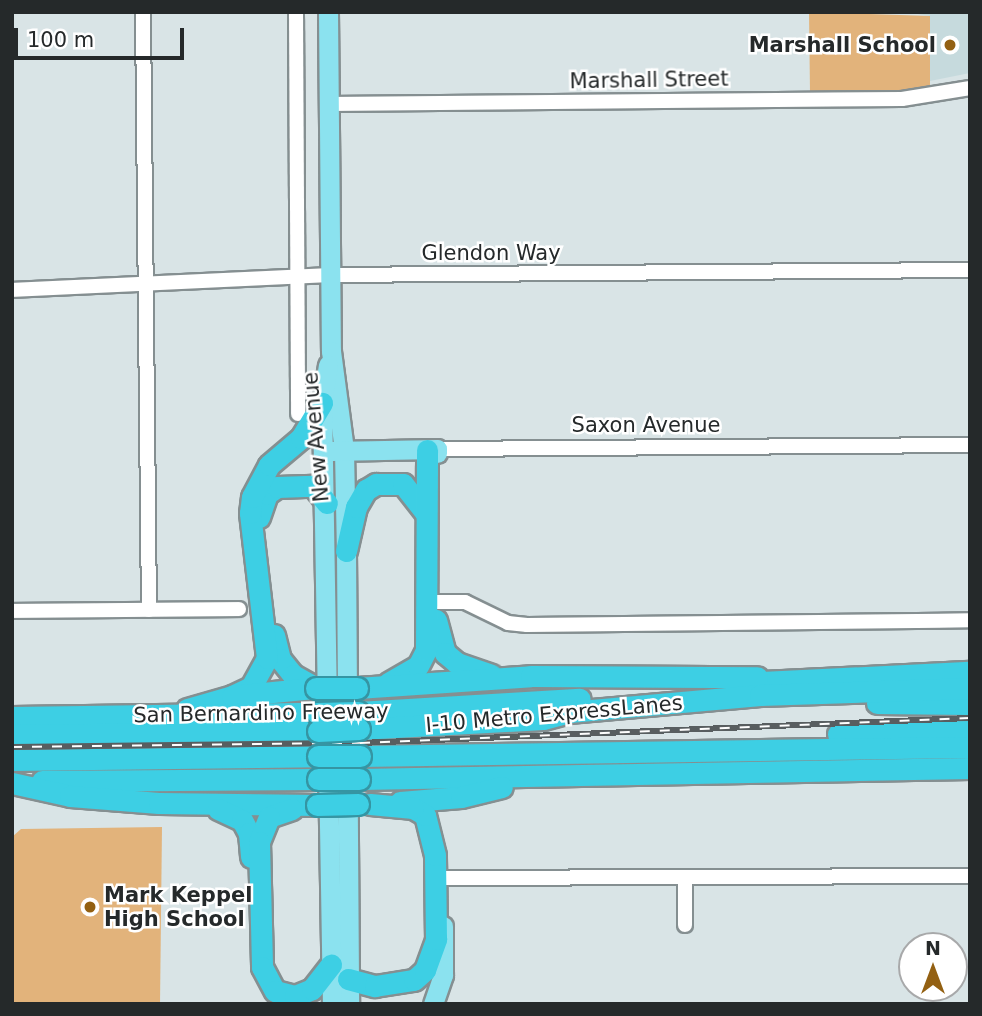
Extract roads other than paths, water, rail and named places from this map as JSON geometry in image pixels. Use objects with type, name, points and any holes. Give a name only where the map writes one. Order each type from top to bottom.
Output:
[{"type":"highway","points":[[172,715],[232,696],[251,687],[267,658],[250,513],[252,497],[269,465],[301,438],[321,402]]},
{"type":"highway","points":[[379,687],[418,666],[426,650],[426,513],[432,449]]},
{"type":"highway","points":[[346,551],[356,507],[366,490],[376,484],[404,484],[412,490],[426,513]]},
{"type":"highway","points":[[316,688],[293,675],[280,659],[258,526],[260,507],[277,487],[313,486],[327,503]]},
{"type":"highway","points":[[436,602],[436,623],[445,653],[478,673],[510,678]]},
{"type":"highway","name":"San Bernardino Freeway","points":[[12,717],[172,715],[317,722],[358,721],[791,678],[970,670]]},
{"type":"highway","points":[[232,696],[316,688],[379,687],[510,678],[791,678]]},
{"type":"highway","name":"I-10 Metro ExpressLanes","points":[[358,721],[543,719],[569,712],[760,695],[970,688]]},
{"type":"highway","points":[[543,719],[855,703],[970,704]]},
{"type":"highway","points":[[12,735],[317,722]]},
{"type":"highway","points":[[504,751],[970,730]]},
{"type":"highway","name":"I-10 Metro ExpressLanes","points":[[12,760],[504,751],[970,747]]},
{"type":"highway","points":[[12,782],[528,778],[970,768]]},
{"type":"highway","points":[[12,782],[70,796],[205,805],[317,805],[461,797],[528,778]]},
{"type":"highway","points":[[443,878],[443,823],[461,797]]},
{"type":"highway","points":[[348,979],[375,986],[414,980],[425,970],[436,939],[435,855],[425,815],[413,808],[364,804]]},
{"type":"highway","points":[[205,805],[229,811],[242,820],[249,833],[255,979],[265,1004]]},
{"type":"highway","points":[[317,805],[280,811],[262,827],[260,952],[269,984],[284,995],[312,989],[331,965]]},
{"type":"main road","points":[[328,12],[331,351]]},
{"type":"main road","name":"New Avenue","points":[[331,351],[321,402],[327,503],[332,1004]]},
{"type":"main road","name":"New Avenue","points":[[331,351],[344,450],[349,1004]]},
{"type":"main road","points":[[432,449],[436,602]]},
{"type":"main road","name":"Saxon Avenue","points":[[323,451],[432,449]]},
{"type":"main road","points":[[433,1004],[443,975],[443,878]]},
{"type":"street","points":[[143,12],[149,610]]},
{"type":"street","points":[[296,12],[300,278],[298,414]]},
{"type":"street","name":"Marshall Street","points":[[328,104],[902,99],[970,88]]},
{"type":"street","name":"Glendon Way","points":[[12,290],[329,275],[970,270]]},
{"type":"street","name":"Saxon Avenue","points":[[432,449],[970,445]]},
{"type":"street","points":[[436,602],[465,601],[500,620],[527,625],[970,620]]},
{"type":"street","points":[[12,611],[239,609]]},
{"type":"street","points":[[443,878],[970,876]]},
{"type":"street","points":[[685,878],[685,925]]},
{"type":"railway","points":[[12,747],[360,743],[970,718]]},
{"type":"place","name":"Marshall School","points":[[950,45]]},
{"type":"place","name":"Mark Keppel High School","points":[[90,907]]}]
